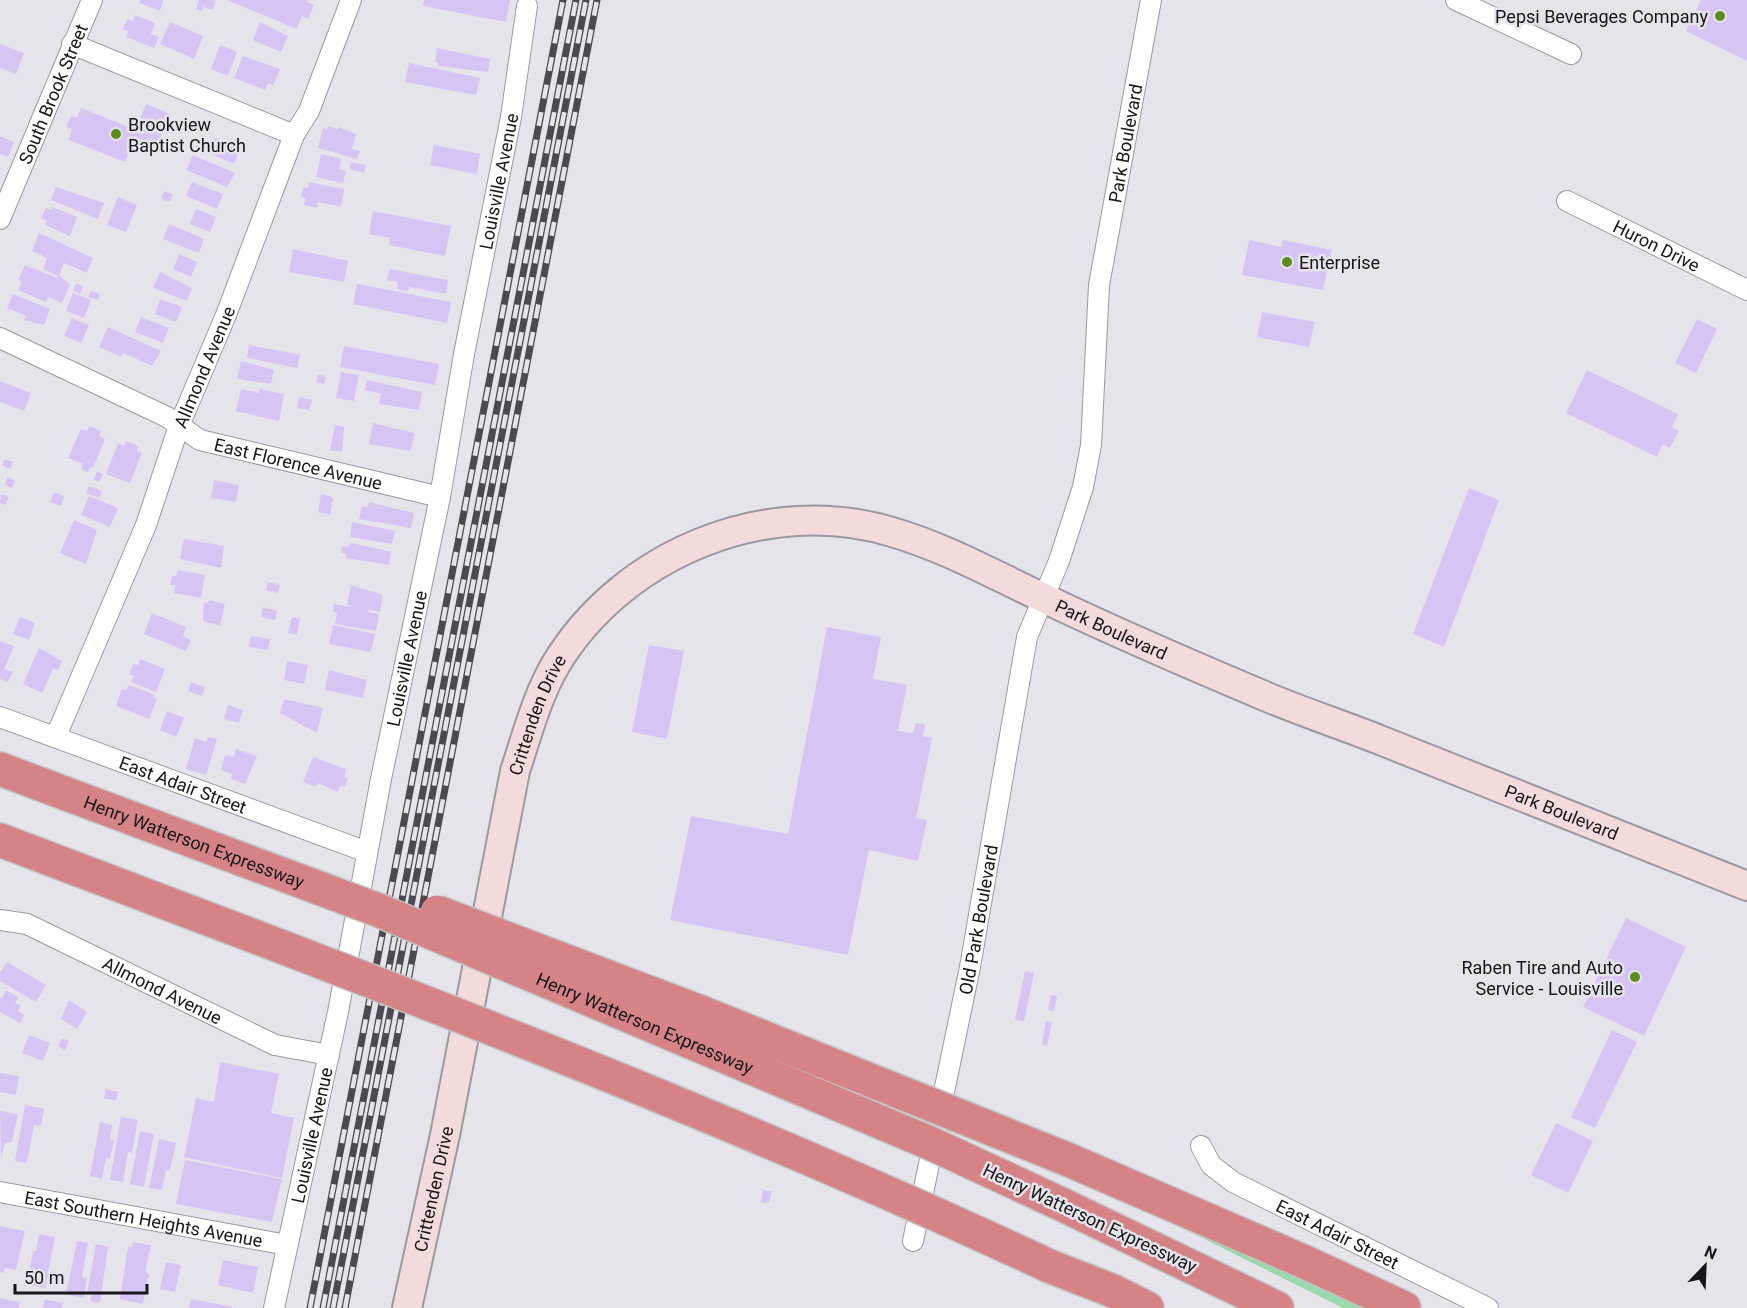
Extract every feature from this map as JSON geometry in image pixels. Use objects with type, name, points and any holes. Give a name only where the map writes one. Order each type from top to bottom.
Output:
[{"type":"highway","name":"Henry Watterson Expressway","points":[[0,769],[378,910],[932,1144],[1277,1308]]},
{"type":"highway","points":[[0,840],[575,1060],[848,1174],[1048,1266],[1113,1291],[1147,1308]]},
{"type":"highway","points":[[378,910],[419,905],[703,1013],[1069,1160],[1307,1263],[1404,1308]]},
{"type":"highway","points":[[1048,1266],[1095,1308]]},
{"type":"main road","name":"Crittenden Drive","points":[[407,1308],[445,1135],[515,771],[534,715],[556,664],[608,600],[645,571],[688,546],[747,528],[826,519],[890,531],[925,543],[1043,598]]},
{"type":"main road","name":"Park Boulevard","points":[[1043,598],[1267,697],[1747,886]]},
{"type":"street","name":"South Brook Street","points":[[0,219],[92,0]]},
{"type":"street","name":"Allmond Avenue","points":[[56,736],[147,525],[179,426],[226,315],[294,135],[309,111],[351,0]]},
{"type":"street","name":"Park Boulevard","points":[[1043,598],[1074,518],[1091,445],[1094,347],[1099,285],[1151,0]]},
{"type":"street","points":[[1456,0],[1571,54]]},
{"type":"street","name":"Louisville Avenue","points":[[274,1308],[329,1055],[367,852],[440,497],[464,354],[511,117],[527,6]]},
{"type":"street","points":[[72,44],[294,135]]},
{"type":"street","name":"Huron Drive","points":[[1567,201],[1747,290]]},
{"type":"street","name":"East Florence Avenue","points":[[0,338],[74,371],[179,426],[200,440],[440,497]]},
{"type":"street","name":"Old Park Boulevard","points":[[913,1241],[968,977],[1027,637],[1043,598]]},
{"type":"street","name":"East Adair Street","points":[[0,717],[367,852]]},
{"type":"street","name":"Allmond Avenue","points":[[0,920],[27,924],[274,1045],[329,1055]]},
{"type":"street","name":"East Adair Street","points":[[1201,1146],[1211,1165],[1233,1182],[1488,1308]]},
{"type":"street","name":"East Southern Heights Avenue","points":[[0,1192],[287,1245]]},
{"type":"green space","points":[[1148,1211],[1383,1308],[1343,1308]]},
{"type":"building","points":[[140,0],[163,0],[160,11],[139,3]]},
{"type":"building","points":[[199,0],[216,1],[212,10],[204,7],[202,11],[196,9]]},
{"type":"building","points":[[227,0],[308,0],[307,2],[314,5],[308,19],[302,16],[297,29]]},
{"type":"building","points":[[424,0],[510,0],[506,22],[423,6]]},
{"type":"building","name":"Pepsi Beverages Company","points":[[1701,0],[1747,0],[1747,61],[1686,31]]},
{"type":"building","points":[[135,15],[155,23],[151,34],[159,37],[154,48],[126,37],[129,31],[123,29],[127,19],[133,21]]},
{"type":"building","points":[[170,22],[203,36],[194,59],[160,44]]},
{"type":"building","points":[[260,22],[288,36],[281,52],[253,40]]},
{"type":"building","points":[[0,44],[24,53],[16,74],[0,68]]},
{"type":"building","points":[[220,45],[237,52],[228,76],[211,69]]},
{"type":"building","points":[[437,48],[490,59],[488,72],[438,66],[438,62],[435,62]]},
{"type":"building","points":[[243,56],[280,69],[273,86],[268,83],[265,90],[234,78]]},
{"type":"building","points":[[409,63],[480,78],[476,95],[405,82]]},
{"type":"building","name":"Brookview Baptist Church","points":[[146,104],[170,114],[157,145],[135,137],[125,162],[69,140],[72,129],[66,127],[71,116],[77,118],[81,108],[136,130]]},
{"type":"building","points":[[328,126],[338,129],[339,127],[356,134],[352,149],[360,151],[357,159],[318,148],[323,128],[327,129]]},
{"type":"building","points":[[0,136],[14,142],[8,157],[0,154]]},
{"type":"building","points":[[214,138],[240,149],[234,164],[208,153]]},
{"type":"building","points":[[434,145],[480,154],[477,174],[430,165]]},
{"type":"building","points":[[321,154],[342,159],[339,169],[346,171],[343,183],[316,177]]},
{"type":"building","points":[[193,155],[235,173],[227,187],[186,170]]},
{"type":"building","points":[[351,162],[366,165],[364,173],[350,169]]},
{"type":"building","points":[[192,182],[223,194],[217,209],[186,196]]},
{"type":"building","points":[[309,182],[344,189],[341,207],[318,202],[317,208],[304,205],[306,198],[301,197],[303,187],[308,188]]},
{"type":"building","points":[[56,187],[104,203],[98,219],[51,200]]},
{"type":"building","points":[[164,191],[173,195],[170,202],[161,199]]},
{"type":"building","points":[[118,197],[137,205],[126,232],[107,225]]},
{"type":"building","points":[[52,207],[77,217],[70,236],[45,225],[47,221],[41,218],[46,208],[51,210]]},
{"type":"building","points":[[196,209],[216,217],[210,232],[190,224]]},
{"type":"building","points":[[373,211],[451,226],[445,256],[389,245],[390,238],[369,234]]},
{"type":"building","points":[[169,224],[204,239],[199,253],[163,239]]},
{"type":"building","points":[[39,233],[93,258],[87,273],[64,263],[59,276],[43,269],[47,258],[32,251]]},
{"type":"building","name":"Enterprise","points":[[1249,240],[1281,247],[1283,240],[1332,250],[1323,290],[1242,275]]},
{"type":"building","points":[[293,249],[348,261],[344,282],[289,272]]},
{"type":"building","points":[[179,254],[197,262],[191,277],[173,269]]},
{"type":"building","points":[[25,265],[57,278],[58,275],[70,284],[62,303],[48,297],[46,302],[18,290],[22,281],[18,280]]},
{"type":"building","points":[[389,269],[448,280],[446,294],[409,287],[408,291],[397,289],[398,282],[387,280]]},
{"type":"building","points":[[160,272],[192,288],[187,301],[153,288]]},
{"type":"building","points":[[76,283],[83,287],[80,294],[73,290]]},
{"type":"building","points":[[357,284],[451,302],[447,323],[353,304]]},
{"type":"building","points":[[91,291],[100,294],[98,300],[88,297]]},
{"type":"building","points":[[73,293],[91,300],[84,318],[66,311]]},
{"type":"building","points":[[13,294],[50,309],[44,325],[24,320],[26,316],[7,308]]},
{"type":"building","points":[[160,299],[182,307],[176,322],[155,314]]},
{"type":"building","points":[[1262,312],[1315,322],[1309,347],[1257,337]]},
{"type":"building","points":[[141,317],[169,328],[163,343],[135,332]]},
{"type":"building","points":[[72,318],[89,325],[81,343],[64,336]]},
{"type":"building","points":[[1697,319],[1717,329],[1696,373],[1675,363]]},
{"type":"building","points":[[108,327],[161,351],[152,366],[123,353],[121,357],[99,347]]},
{"type":"building","points":[[249,345],[300,355],[297,368],[247,358]]},
{"type":"building","points":[[344,346],[439,364],[435,385],[340,367]]},
{"type":"building","points":[[241,361],[274,370],[271,384],[237,379]]},
{"type":"building","points":[[1587,370],[1678,414],[1672,427],[1679,431],[1670,448],[1663,444],[1657,457],[1566,413]]},
{"type":"building","points":[[341,372],[359,375],[354,401],[336,398]]},
{"type":"building","points":[[318,374],[326,377],[324,384],[316,382]]},
{"type":"building","points":[[367,380],[422,392],[419,410],[379,404],[381,394],[365,390]]},
{"type":"building","points":[[0,381],[31,393],[24,411],[0,402]]},
{"type":"building","points":[[241,389],[259,393],[260,389],[284,394],[279,421],[236,411]]},
{"type":"building","points":[[299,397],[312,400],[309,410],[297,408]]},
{"type":"building","points":[[373,423],[415,433],[411,451],[369,444]]},
{"type":"building","points":[[335,425],[344,427],[342,452],[330,450]]},
{"type":"building","points":[[89,426],[101,431],[99,436],[105,439],[93,468],[90,467],[88,472],[81,469],[83,464],[68,458],[81,429],[87,431]]},
{"type":"building","points":[[126,441],[138,446],[137,451],[142,453],[130,483],[106,474],[118,443],[124,446]]},
{"type":"building","points":[[5,459],[13,462],[10,469],[2,465]]},
{"type":"building","points":[[97,471],[103,474],[99,482],[93,479]]},
{"type":"building","points":[[7,477],[15,480],[12,488],[5,485]]},
{"type":"building","points":[[214,480],[239,485],[236,502],[211,498]]},
{"type":"building","points":[[89,486],[102,491],[99,498],[86,493]]},
{"type":"building","points":[[1469,488],[1499,500],[1444,647],[1413,634]]},
{"type":"building","points":[[54,492],[64,496],[61,506],[50,502]]},
{"type":"building","points":[[1,494],[9,497],[5,505],[0,503]]},
{"type":"building","points":[[321,494],[333,497],[330,515],[318,512]]},
{"type":"building","points":[[89,496],[118,508],[110,527],[81,515]]},
{"type":"building","points":[[369,502],[414,513],[411,528],[359,519],[362,506],[368,507]]},
{"type":"building","points":[[74,520],[97,530],[86,564],[60,553]]},
{"type":"building","points":[[352,522],[395,531],[392,544],[350,537]]},
{"type":"building","points":[[184,539],[224,546],[221,568],[180,559]]},
{"type":"building","points":[[352,543],[391,552],[389,565],[346,558],[346,554],[341,553],[342,546],[347,547]]},
{"type":"building","points":[[178,570],[205,575],[201,598],[174,593],[175,585],[170,585],[172,576],[176,576]]},
{"type":"building","points":[[268,582],[280,585],[278,593],[266,590]]},
{"type":"building","points":[[351,585],[383,595],[380,612],[369,609],[368,612],[379,614],[376,631],[335,624],[337,613],[333,612],[334,604],[356,608],[347,605]]},
{"type":"building","points":[[209,600],[225,604],[220,626],[203,621],[204,602],[208,603]]},
{"type":"building","points":[[263,607],[277,611],[275,620],[261,617]]},
{"type":"building","points":[[152,613],[186,627],[183,636],[191,640],[186,651],[144,634]]},
{"type":"building","points":[[20,617],[35,623],[29,640],[13,634]]},
{"type":"building","points":[[292,617],[300,619],[297,635],[288,633]]},
{"type":"building","points":[[333,625],[375,634],[370,652],[329,644]]},
{"type":"building","points":[[827,627],[881,637],[873,679],[907,685],[898,731],[913,733],[916,723],[925,724],[923,736],[932,738],[916,818],[927,820],[918,861],[869,850],[848,955],[670,920],[691,816],[788,834]]},
{"type":"building","points":[[251,636],[270,639],[268,650],[249,647]]},
{"type":"building","points":[[0,641],[14,646],[4,669],[13,672],[8,682],[0,679]]},
{"type":"building","points":[[649,645],[684,651],[667,739],[632,732]]},
{"type":"building","points":[[39,648],[62,661],[58,670],[53,669],[42,693],[23,684]]},
{"type":"building","points":[[140,659],[165,669],[156,692],[131,682],[134,676],[129,674],[133,664],[138,665]]},
{"type":"building","points":[[287,661],[308,665],[304,684],[284,680]]},
{"type":"building","points":[[329,670],[367,680],[363,698],[325,690]]},
{"type":"building","points":[[191,682],[205,687],[202,696],[188,691]]},
{"type":"building","points":[[129,685],[155,695],[153,697],[157,699],[149,719],[116,706],[122,689],[126,690]]},
{"type":"building","points":[[284,699],[323,708],[317,733],[280,713]]},
{"type":"building","points":[[228,705],[243,710],[239,723],[224,719]]},
{"type":"building","points":[[167,711],[184,718],[176,737],[160,730]]},
{"type":"building","points":[[208,737],[217,739],[206,775],[186,769],[195,738],[206,742]]},
{"type":"building","points":[[236,749],[257,756],[245,784],[231,779],[232,774],[221,770],[225,755],[234,757]]},
{"type":"building","points":[[313,757],[346,769],[344,777],[348,779],[345,787],[340,786],[338,792],[318,783],[316,787],[303,782]]},
{"type":"building","name":"Raben Tire and Auto Service - Louisville","points":[[1626,918],[1686,947],[1644,1036],[1583,1007]]},
{"type":"building","points":[[7,962],[46,985],[36,1002],[0,981],[0,973]]},
{"type":"building","points":[[1025,971],[1034,973],[1024,1021],[1015,1020]]},
{"type":"building","points":[[6,990],[18,997],[15,1003],[21,1006],[18,1011],[24,1015],[20,1023],[0,1012],[0,997],[2,998]]},
{"type":"building","points":[[1051,995],[1057,996],[1054,1011],[1048,1010]]},
{"type":"building","points":[[69,1000],[87,1012],[77,1029],[61,1019]]},
{"type":"building","points":[[1046,1021],[1052,1022],[1047,1046],[1042,1045]]},
{"type":"building","points":[[1612,1030],[1637,1042],[1595,1128],[1571,1117]]},
{"type":"building","points":[[29,1035],[50,1043],[43,1061],[22,1053]]},
{"type":"building","points":[[62,1038],[69,1041],[65,1050],[58,1046]]},
{"type":"building","points":[[220,1062],[279,1074],[271,1113],[294,1118],[282,1178],[184,1157],[196,1098],[214,1102]]},
{"type":"building","points":[[0,1073],[19,1076],[16,1095],[0,1092]]},
{"type":"building","points":[[106,1089],[118,1092],[116,1101],[104,1098]]},
{"type":"building","points":[[25,1105],[44,1109],[41,1126],[34,1125],[27,1163],[15,1161]]},
{"type":"building","points":[[0,1111],[18,1114],[12,1142],[5,1143],[1,1159]]},
{"type":"building","points":[[121,1117],[138,1120],[132,1153],[128,1152],[123,1182],[110,1180]]},
{"type":"building","points":[[100,1122],[112,1125],[110,1139],[114,1140],[110,1159],[106,1158],[102,1179],[90,1176]]},
{"type":"building","points":[[1556,1123],[1593,1141],[1568,1193],[1531,1175]]},
{"type":"building","points":[[140,1131],[154,1134],[144,1187],[130,1184]]},
{"type":"building","points":[[159,1139],[176,1143],[170,1170],[166,1170],[162,1190],[149,1188]]},
{"type":"building","points":[[185,1160],[282,1179],[272,1222],[176,1204]]},
{"type":"building","points":[[763,1190],[772,1191],[769,1203],[761,1202]]},
{"type":"building","points":[[0,1226],[25,1231],[16,1270],[5,1268],[4,1273],[0,1272]]},
{"type":"building","points":[[39,1234],[55,1237],[45,1288],[27,1285],[33,1251],[36,1251]]},
{"type":"building","points":[[77,1241],[88,1243],[82,1277],[87,1278],[84,1298],[66,1294]]},
{"type":"building","points":[[133,1242],[151,1245],[145,1272],[149,1273],[143,1304],[120,1299],[128,1246],[132,1247]]},
{"type":"building","points":[[96,1244],[108,1247],[100,1303],[90,1301],[92,1293],[87,1293]]},
{"type":"building","points":[[223,1260],[258,1267],[253,1293],[218,1285]]},
{"type":"building","points":[[166,1262],[181,1265],[175,1292],[160,1289]]},
{"type":"building","points":[[0,1298],[20,1302],[19,1308],[0,1308]]},
{"type":"building","points":[[45,1299],[63,1303],[62,1308],[43,1308]]},
{"type":"building","points":[[191,1299],[233,1307],[233,1308],[189,1308]]},
{"type":"railway","points":[[310,1308],[563,0]]},
{"type":"railway","points":[[323,1308],[576,0]]},
{"type":"railway","points":[[333,1308],[586,0]]},
{"type":"railway","points":[[345,1308],[597,0]]},
{"type":"place","name":"Pepsi Beverages Company","points":[[1720,16]]},
{"type":"place","name":"Brookview Baptist Church","points":[[116,134]]},
{"type":"place","name":"Enterprise","points":[[1287,262]]},
{"type":"place","name":"Raben Tire and Auto Service - Louisville","points":[[1635,977]]}]
